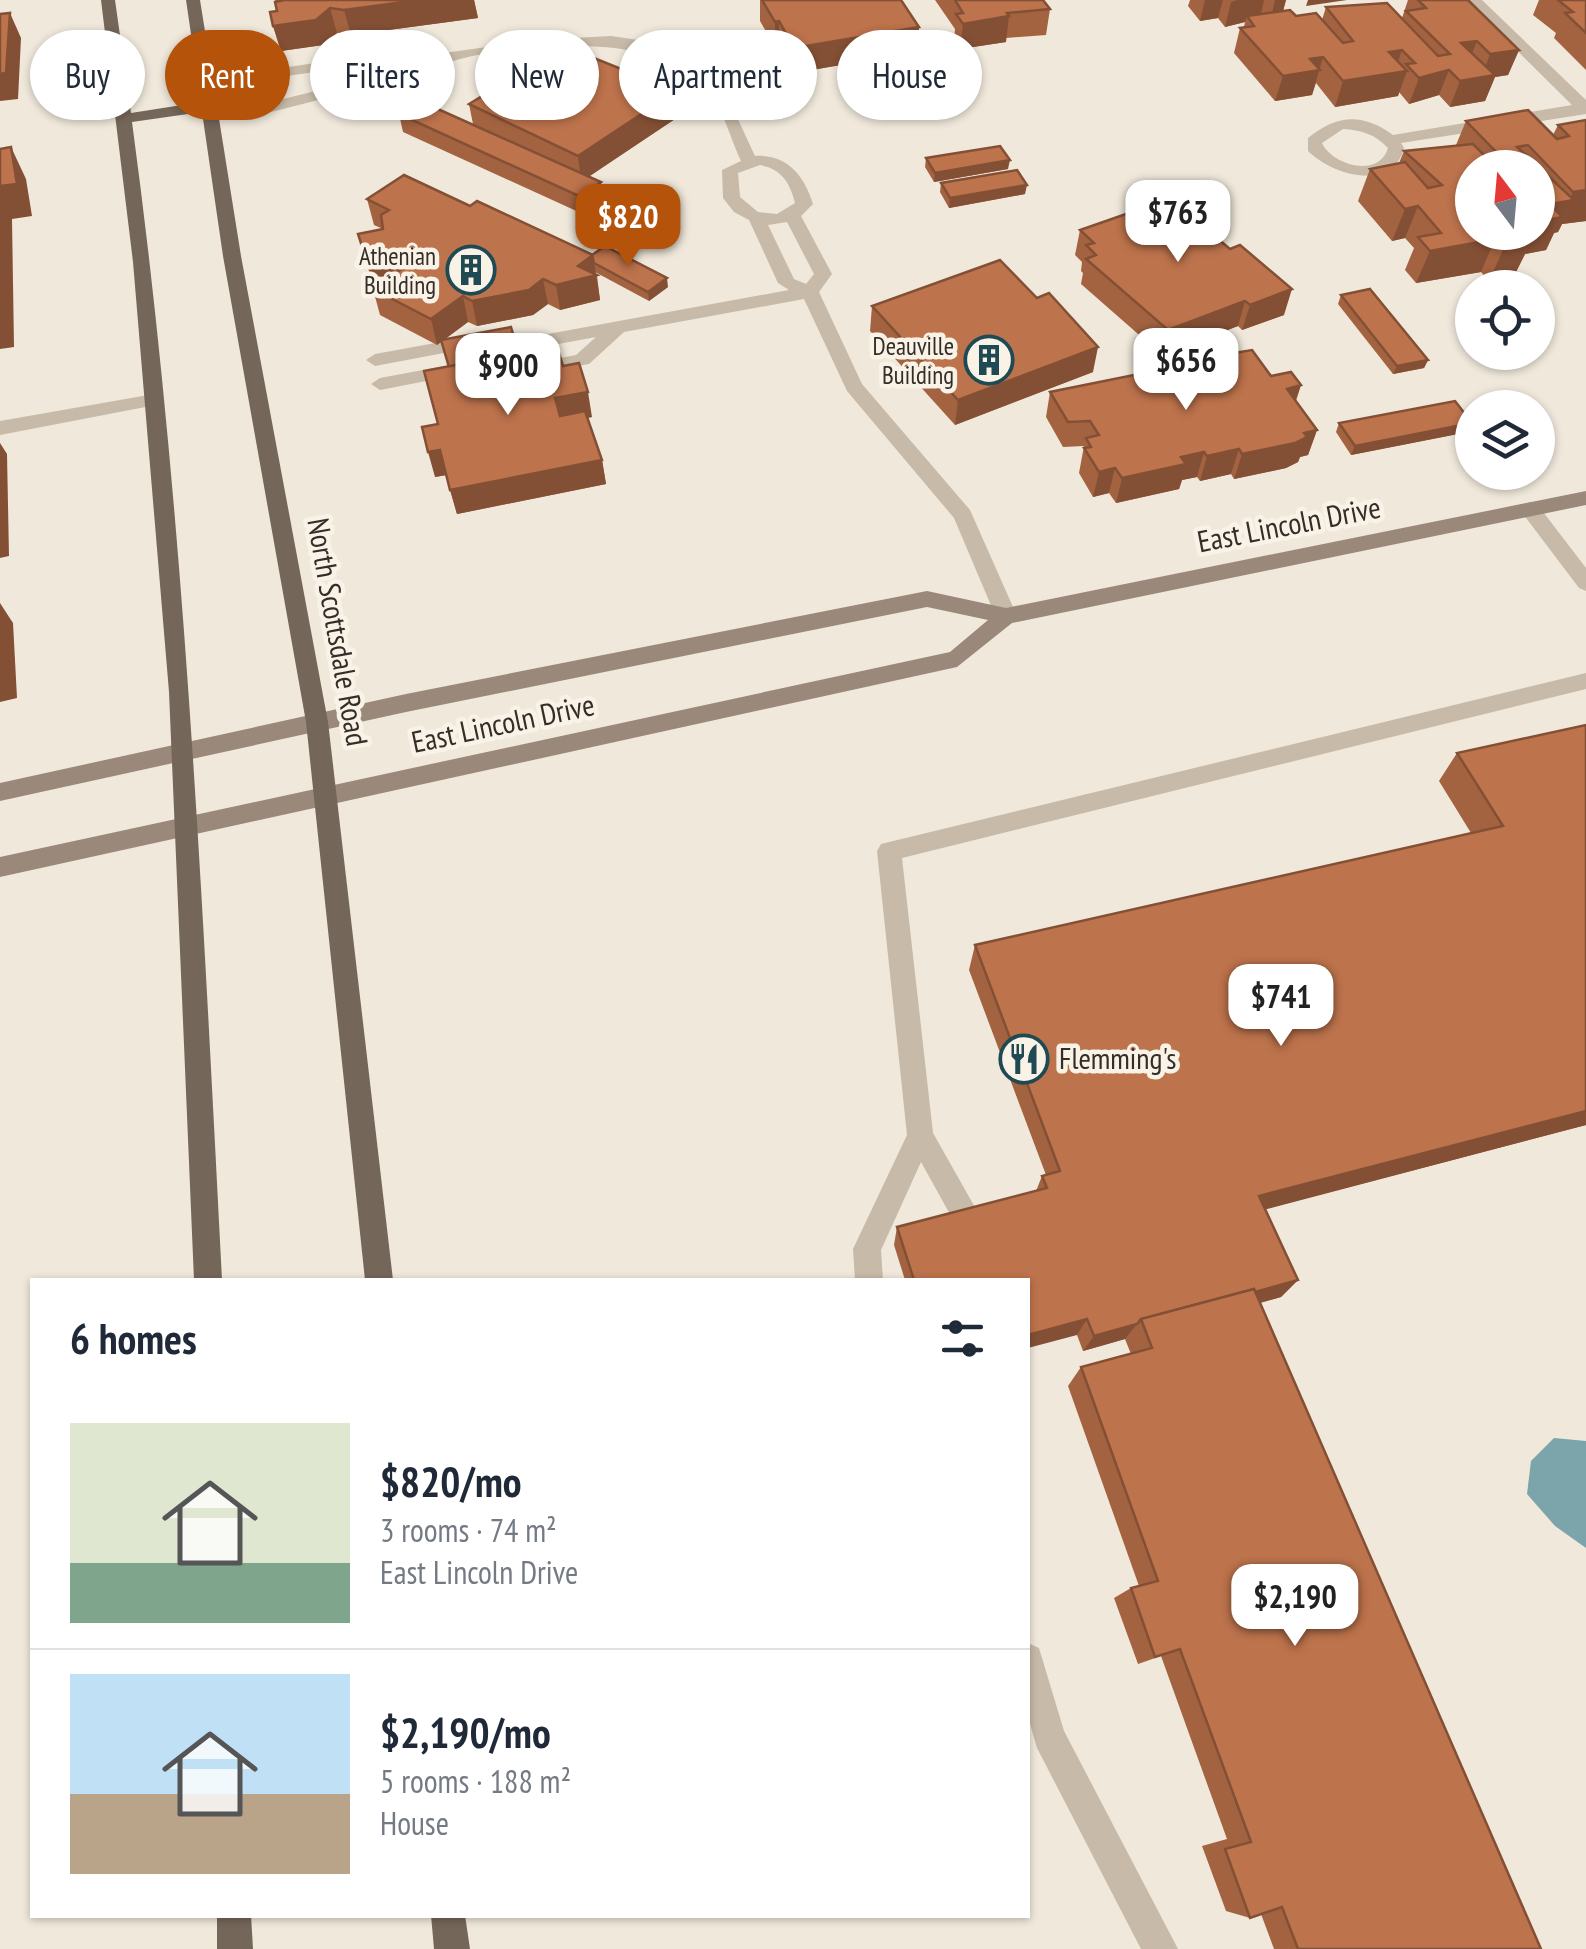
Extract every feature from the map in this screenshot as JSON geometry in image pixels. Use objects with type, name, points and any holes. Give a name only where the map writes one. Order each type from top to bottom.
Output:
[{"type":"main road","points":[[108,0],[112,30]]},
{"type":"main road","name":"North Scottsdale Road","points":[[193,0],[198,30]]},
{"type":"main road","points":[[123,120],[154,400],[184,751],[208,1278]]},
{"type":"main road","name":"North Scottsdale Road","points":[[211,120],[232,256],[318,722],[379,1278]]},
{"type":"main road","name":"East Lincoln Drive","points":[[0,792],[318,722],[927,599],[1006,616],[1586,498]]},
{"type":"main road","name":"East Lincoln Drive","points":[[0,867],[957,659],[1006,616]]},
{"type":"main road","points":[[234,1918],[236,1949]]},
{"type":"main road","points":[[448,1918],[452,1949]]},
{"type":"street","points":[[1474,0],[1585,107]]},
{"type":"street","points":[[455,56],[578,38],[643,46],[702,72],[748,161]]},
{"type":"street","points":[[1391,140],[1585,107]]},
{"type":"street","points":[[758,219],[792,215],[804,204],[791,173],[775,161],[748,161],[730,170],[727,184],[739,208],[758,219],[787,283],[810,292],[854,387],[964,515],[1006,616]]},
{"type":"street","points":[[450,371],[379,378],[567,325],[618,327],[810,292],[822,274],[792,215]]},
{"type":"street","points":[[520,358],[582,360],[618,327]]},
{"type":"street","points":[[0,428],[154,400]]},
{"type":"street","points":[[1530,510],[1586,583]]},
{"type":"street","points":[[970,1225],[920,1135],[889,851],[1586,681]]},
{"type":"street","points":[[869,1278],[867,1249],[920,1135]]},
{"type":"street","points":[[1030,1666],[1049,1736],[1160,1949]]},
{"type":"water","points":[[1554,1438],[1586,1441],[1586,1548],[1555,1526],[1527,1494],[1531,1461]]},
{"type":"building","points":[[419,0],[344,10],[330,8],[316,20],[273,26],[270,12],[277,11],[275,2]]},
{"type":"building","points":[[762,0],[901,0],[919,27],[837,30],[837,41],[817,44],[817,30],[784,30],[779,21],[775,22]]},
{"type":"building","points":[[955,0],[1043,0],[1050,9],[1007,13],[1009,16],[963,24],[956,14],[963,13]]},
{"type":"building","points":[[1418,0],[1468,0],[1519,50],[1490,54],[1477,41],[1461,43],[1495,75],[1460,81],[1449,70],[1419,78],[1406,64],[1415,63],[1402,50],[1389,52],[1407,71],[1343,81],[1323,57],[1310,59],[1320,70],[1283,76],[1240,28],[1254,26],[1247,16],[1290,10],[1296,16],[1316,13],[1343,43],[1353,41],[1326,7],[1387,3],[1438,56],[1450,54],[1406,11],[1426,8]]},
{"type":"building","points":[[1558,0],[1586,0],[1586,33],[1565,13],[1573,12]]},
{"type":"building","points":[[10,13],[6,73],[0,74],[0,14]]},
{"type":"building","points":[[599,60],[619,68],[619,120],[632,120],[578,156],[503,120],[599,120]]},
{"type":"building","points":[[1528,110],[1557,139],[1569,136],[1558,125],[1586,120],[1586,190],[1573,192],[1555,173],[1555,150],[1533,150],[1528,145],[1517,147],[1520,150],[1494,150],[1466,121]]},
{"type":"building","points":[[455,117],[601,182],[581,197],[412,120],[455,120]]},
{"type":"building","points":[[1473,144],[1479,150],[1455,150],[1455,246],[1430,251],[1418,237],[1441,233],[1418,206],[1405,209],[1370,169],[1405,162],[1428,188],[1442,185],[1404,151]]},
{"type":"building","points":[[1000,146],[1010,160],[935,173],[926,158]]},
{"type":"building","points":[[11,147],[17,184],[0,186],[0,149]]},
{"type":"building","points":[[1017,170],[1027,185],[950,198],[941,183]]},
{"type":"building","name":"Athenian Building","points":[[404,175],[470,206],[477,201],[593,255],[578,266],[597,275],[556,285],[543,279],[529,290],[472,301],[463,296],[431,319],[373,289],[409,264],[390,255],[366,259],[358,234],[383,229],[381,215],[389,210],[367,199]]},
{"type":"building","points":[[1555,182],[1574,200],[1555,203]]},
{"type":"building","points":[[1177,197],[1198,216],[1193,218],[1230,249],[1240,245],[1292,289],[1250,305],[1245,301],[1168,330],[1086,259],[1096,255],[1086,245],[1094,243],[1080,230],[1129,213],[1135,218]]},
{"type":"building","points":[[605,246],[667,278],[648,292],[594,263],[592,255]]},
{"type":"building","name":"Deauville Building","points":[[1000,260],[1037,298],[1049,293],[1098,347],[958,400],[872,306]]},
{"type":"building","points":[[1370,289],[1428,360],[1397,366],[1341,295]]},
{"type":"building","points":[[511,327],[519,354],[449,367],[441,340]]},
{"type":"building","points":[[557,346],[563,366],[579,363],[588,392],[555,398],[560,416],[585,411],[602,460],[450,490],[440,450],[428,452],[422,427],[438,424],[424,371]]},
{"type":"building","points":[[1252,350],[1271,376],[1291,372],[1301,385],[1287,389],[1317,430],[1304,433],[1307,437],[1295,443],[1242,454],[1239,449],[1207,456],[1204,452],[1181,457],[1186,464],[1122,478],[1115,468],[1099,472],[1084,448],[1091,447],[1086,438],[1099,435],[1090,421],[1068,422],[1050,392],[1164,369],[1161,365]]},
{"type":"building","points":[[1455,401],[1455,426],[1355,446],[1339,423]]},
{"type":"building","points":[[1586,725],[1586,1111],[1259,1196],[1298,1280],[1141,1319],[1137,1324],[1094,1336],[1087,1319],[1030,1334],[1030,1278],[913,1278],[897,1227],[1047,1188],[1042,1176],[1060,1171],[975,945],[1503,826],[1457,753]]},
{"type":"building","points":[[1254,1289],[1541,1949],[1298,1949],[1282,1907],[1250,1918],[1225,1849],[1251,1842],[1180,1649],[1155,1657],[1131,1588],[1158,1581],[1081,1367],[1152,1348],[1141,1319]]},
{"type":"place","name":"Athenian Building","points":[[471,270]]},
{"type":"place","name":"Deauville Building","points":[[989,360]]},
{"type":"place","name":"Flemming's","points":[[1024,1059]]}]
